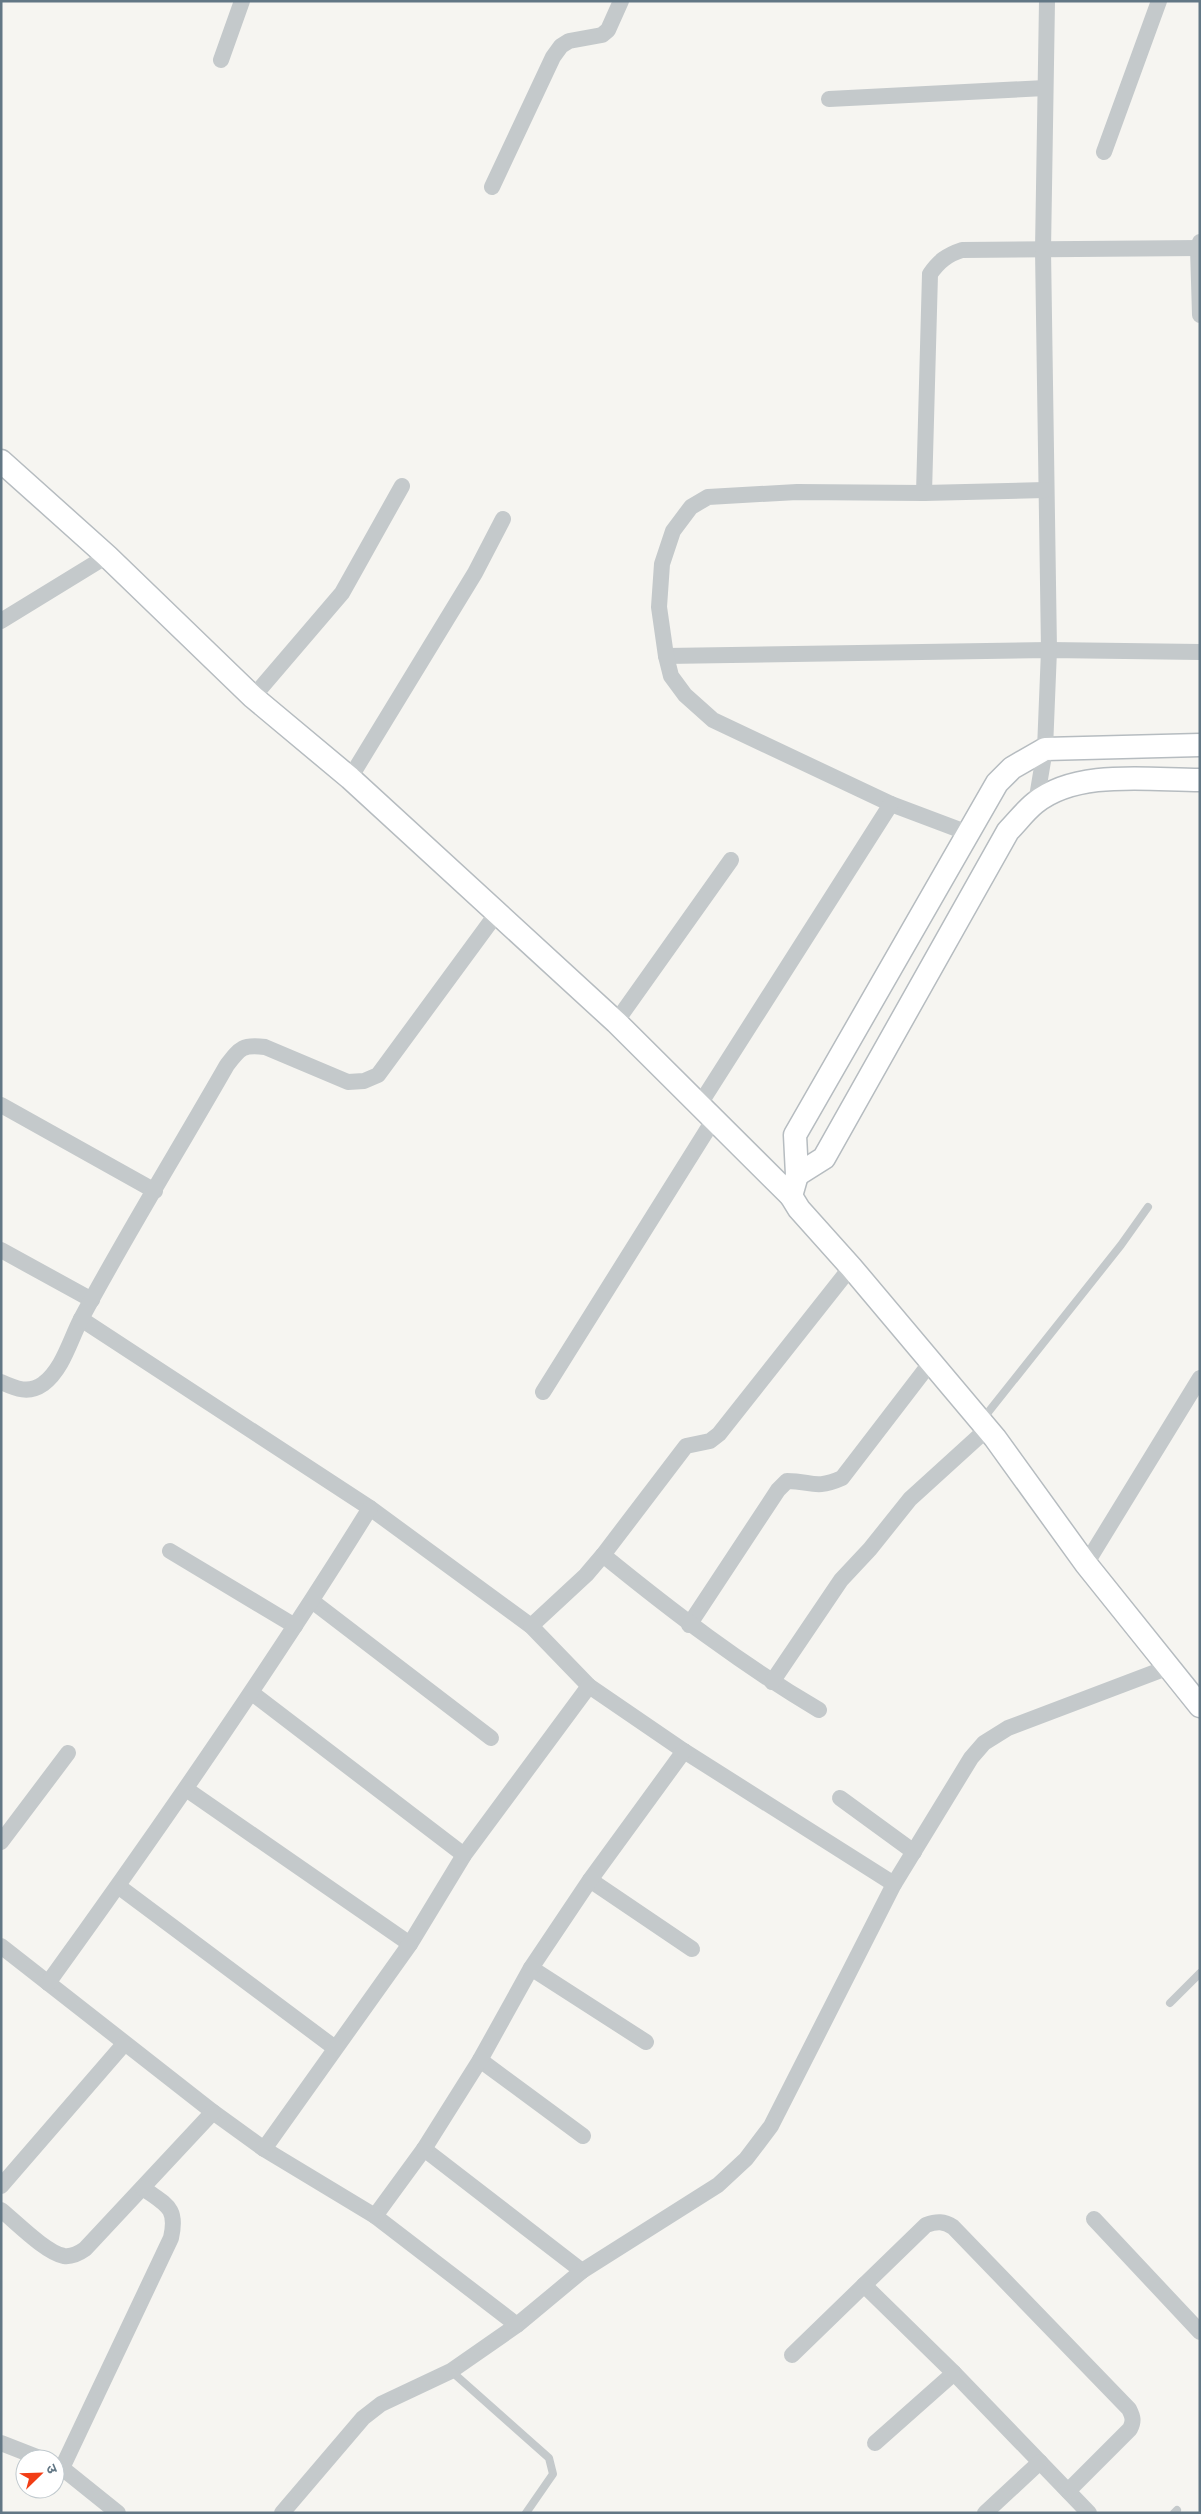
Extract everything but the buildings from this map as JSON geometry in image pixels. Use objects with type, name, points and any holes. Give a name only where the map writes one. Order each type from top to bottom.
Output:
[{"type":"street","points":[[221,60],[242,1]]},
{"type":"street","points":[[492,187],[553,57],[561,46],[569,41],[602,35],[608,30],[621,1]]},
{"type":"street","points":[[1036,803],[1045,749],[1049,650],[1045,490],[1043,250],[1047,1]]},
{"type":"street","points":[[1104,152],[1158,1]]},
{"type":"street","points":[[829,99],[1045,88]]},
{"type":"street","points":[[924,493],[930,274],[938,263],[951,253],[962,250],[1199,246],[1200,315]]},
{"type":"street","points":[[1,461],[108,556],[253,697],[350,778],[616,1022],[707,1111],[794,1185]]},
{"type":"street","points":[[253,697],[342,593],[402,486]]},
{"type":"street","points":[[968,833],[891,804],[713,720],[685,695],[671,676],[659,607],[662,564],[673,532],[691,507],[708,497],[797,492],[924,493],[1045,490]]},
{"type":"street","points":[[350,778],[475,573],[503,519]]},
{"type":"street","points":[[1,621],[108,556]]},
{"type":"street","points":[[666,656],[1049,650],[1200,652]]},
{"type":"street","points":[[1200,745],[1045,749],[1012,768],[998,783],[795,1135],[794,1185],[799,1209],[851,1267],[984,1425],[1086,1564],[1200,1706]]},
{"type":"street","points":[[794,1185],[824,1158],[1008,831],[1036,803],[1069,785],[1093,780],[1200,780]]},
{"type":"street","points":[[543,1392],[707,1111],[891,804]]},
{"type":"street","points":[[616,1022],[731,860]]},
{"type":"street","points":[[1,1382],[18,1390],[31,1389],[42,1385],[54,1374],[81,1319],[227,1065],[240,1048],[253,1045],[265,1047],[348,1082],[364,1082],[378,1075],[497,913]]},
{"type":"street","points":[[1,1105],[155,1191]]},
{"type":"street","points":[[1,1250],[92,1300]]},
{"type":"street","points":[[531,1626],[586,1575],[686,1446],[710,1441],[719,1434],[851,1267]]},
{"type":"street","points":[[81,1319],[370,1508],[531,1626],[589,1686],[684,1751],[894,1884]]},
{"type":"street","points":[[689,1625],[778,1490],[786,1481],[800,1481],[820,1486],[842,1478],[931,1362]]},
{"type":"street","points":[[1086,1564],[1200,1378]]},
{"type":"street","points":[[772,1682],[841,1580],[870,1549],[910,1499],[984,1425]]},
{"type":"street","points":[[48,1983],[252,1693],[370,1508]]},
{"type":"street","points":[[170,1551],[295,1626]]},
{"type":"street","points":[[603,1555],[689,1625],[772,1682],[819,1710]]},
{"type":"street","points":[[312,1601],[491,1738]]},
{"type":"street","points":[[282,2513],[363,2418],[381,2404],[452,2371],[518,2326],[582,2271],[718,2185],[746,2158],[770,2126],[894,1884],[970,1758],[984,1743],[1008,1728],[1169,1667]]},
{"type":"street","points":[[264,2149],[410,1944],[464,1855],[589,1686]]},
{"type":"street","points":[[252,1693],[464,1855]]},
{"type":"street","points":[[374,2216],[424,2149],[480,2060],[531,1968],[590,1880],[684,1751]]},
{"type":"street","points":[[1,1842],[68,1753]]},
{"type":"street","points":[[186,1789],[410,1944]]},
{"type":"street","points":[[840,1798],[914,1852]]},
{"type":"street","points":[[590,1880],[692,1949]]},
{"type":"street","points":[[118,1886],[335,2048]]},
{"type":"street","points":[[1,1946],[213,2112],[264,2149],[374,2216],[518,2326]]},
{"type":"street","points":[[531,1968],[646,2042]]},
{"type":"street","points":[[1,2186],[124,2044]]},
{"type":"street","points":[[480,2060],[584,2136]]},
{"type":"street","points":[[1,2210],[51,2251],[63,2256],[76,2255],[85,2250],[213,2112]]},
{"type":"street","points":[[424,2149],[582,2271]]},
{"type":"street","points":[[65,2454],[171,2238],[175,2221],[170,2207],[143,2188]]},
{"type":"street","points":[[1094,2219],[1200,2332]]},
{"type":"street","points":[[792,2355],[926,2225],[935,2222],[946,2222],[953,2227],[1129,2409],[1133,2423],[1130,2429],[1068,2491]]},
{"type":"street","points":[[864,2285],[954,2373],[1089,2513]]},
{"type":"street","points":[[875,2443],[954,2373]]},
{"type":"street","points":[[1,2443],[16,2449]]},
{"type":"street","points":[[986,2513],[1040,2462]]},
{"type":"street","points":[[65,2471],[118,2513]]},
{"type":"lane","points":[[984,1425],[1148,1207]]},
{"type":"lane","points":[[1170,2003],[1200,1973]]},
{"type":"lane","points":[[452,2371],[549,2458],[553,2474],[526,2513]]}]
